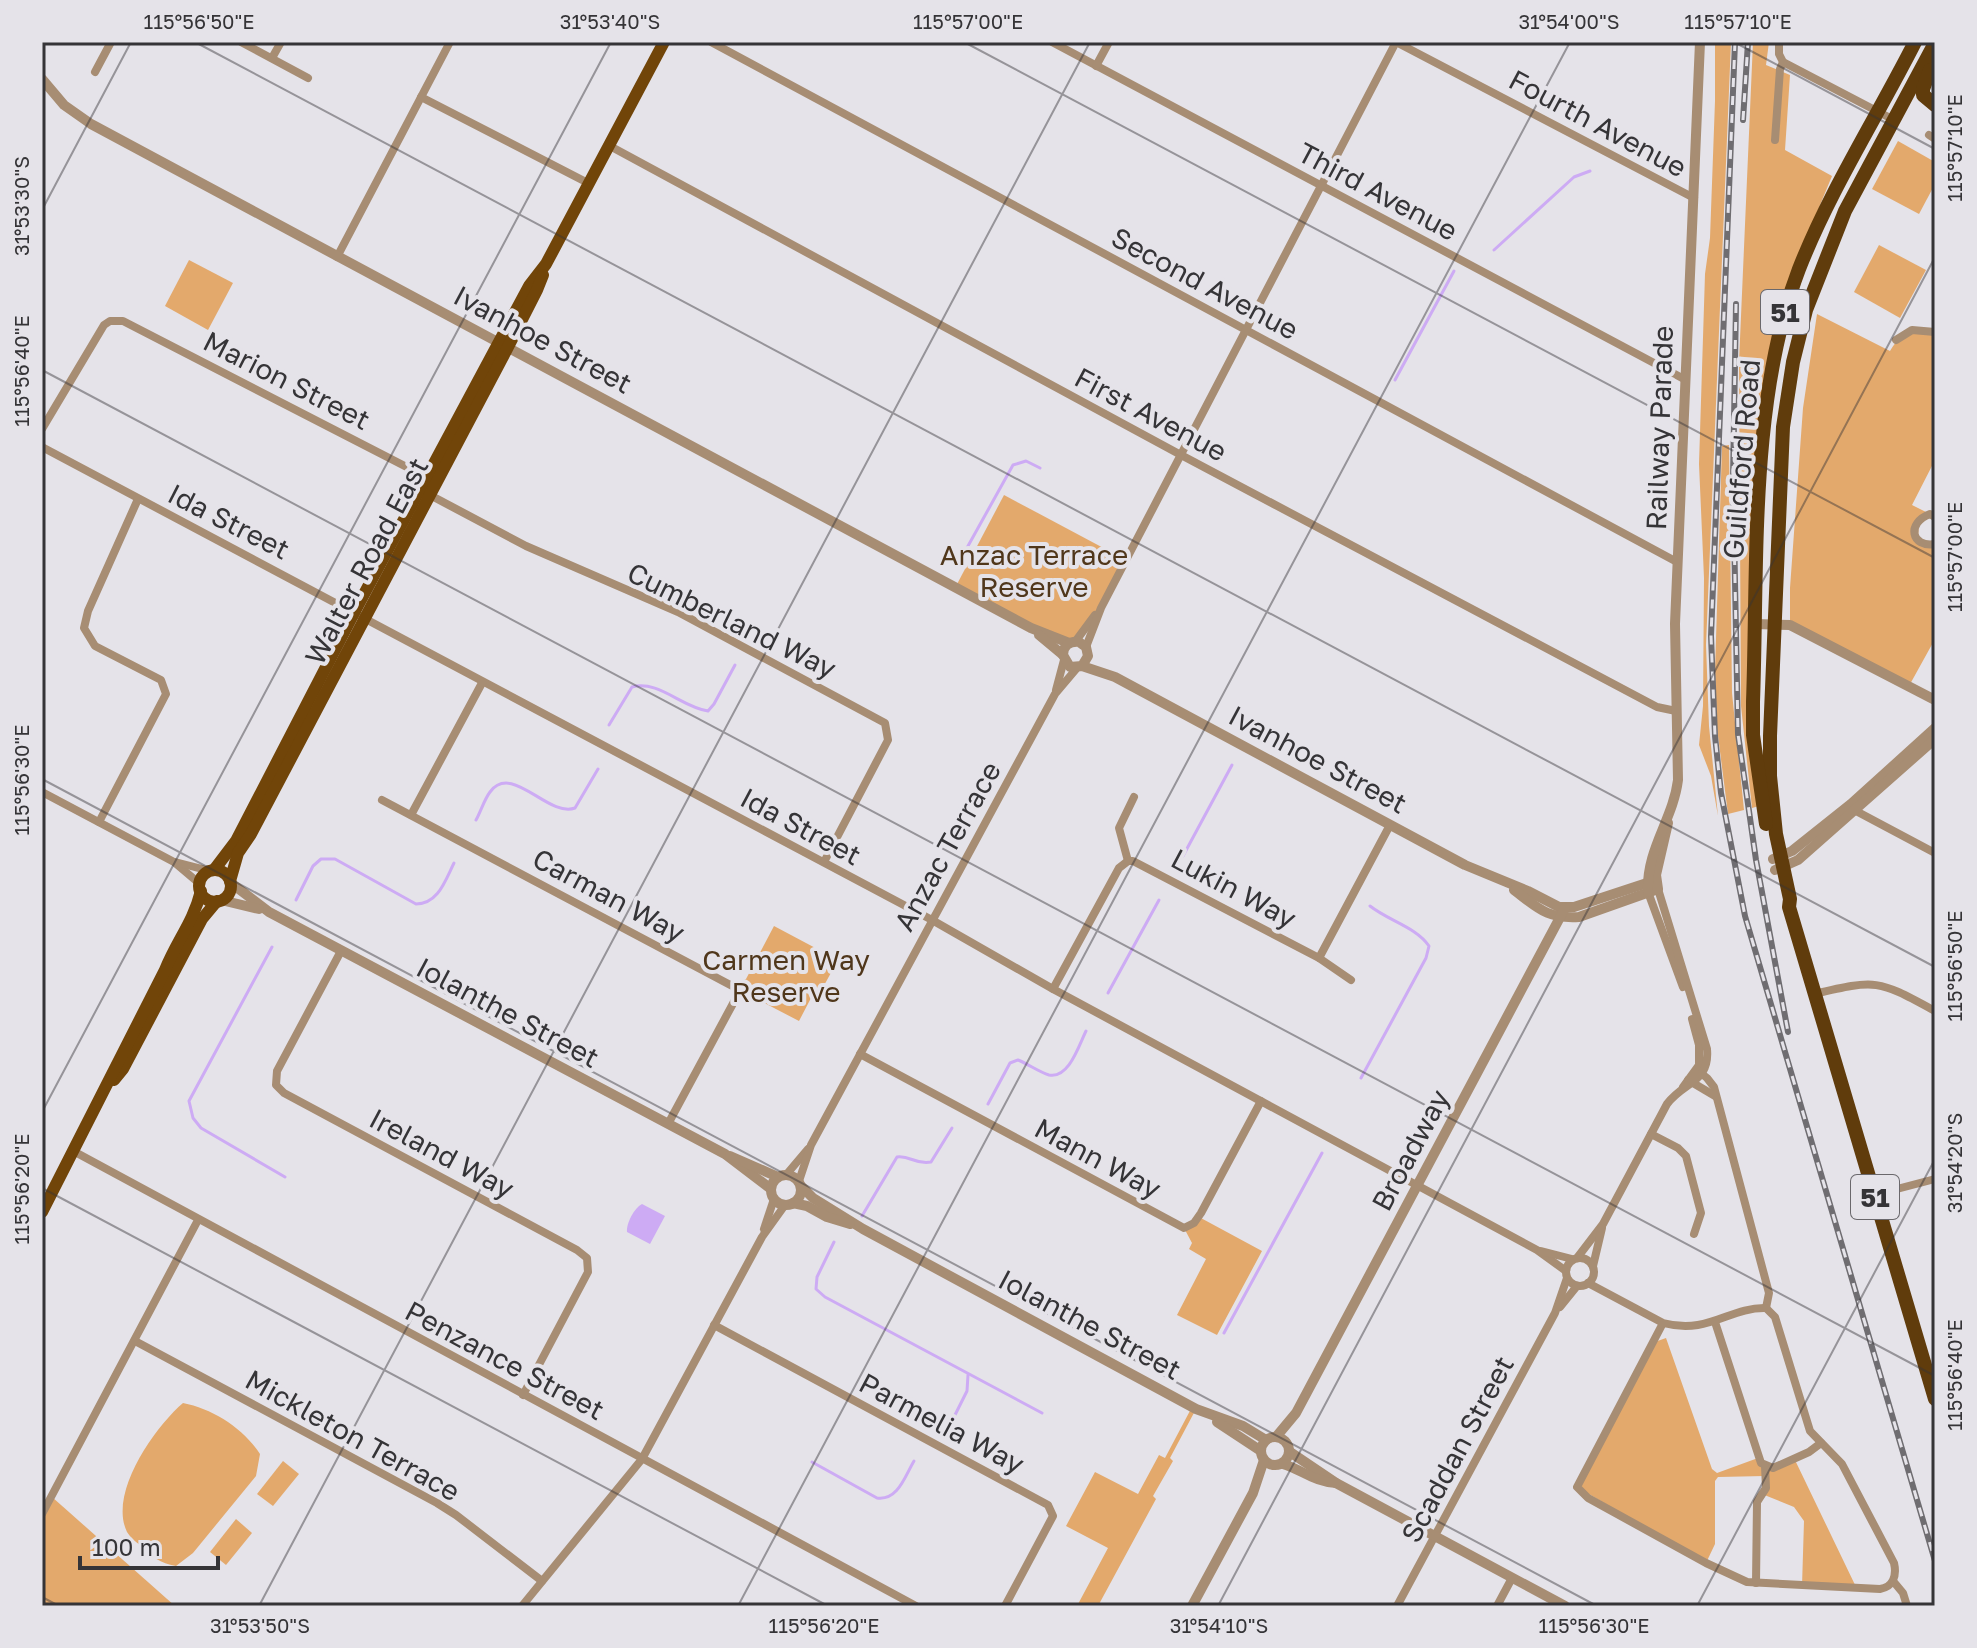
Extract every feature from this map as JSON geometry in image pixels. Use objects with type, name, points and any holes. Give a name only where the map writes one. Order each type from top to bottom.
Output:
[{"type":"highway","name":"Guildford Road","points":[[1915,42],[1821,218],[1783,319],[1761,462],[1753,735],[1784,903],[1789,907],[1931,1375],[1935,1399]]},
{"type":"highway","name":"Guildford Road","points":[[1778,863],[1770,776],[1774,624],[1783,427],[1793,362],[1806,310],[1845,211],[1935,43]]},
{"type":"highway","points":[[1935,59],[1923,89],[1926,100],[1935,105]]},
{"type":"main road","name":"Walter Road East","points":[[212,871],[236,841],[503,346],[529,286],[546,264],[664,42]]},
{"type":"main road","name":"Walter Road East","points":[[230,882],[238,853],[251,834],[359,614]]},
{"type":"main road","points":[[42,1212],[75,1152],[173,948],[192,920],[203,876],[212,871],[225,874],[230,882],[228,894],[202,919],[123,1069],[106,1089]]},
{"type":"main road","points":[[200,888],[206,900],[219,901]]},
{"type":"street","points":[[95,72],[111,42]]},
{"type":"street","points":[[241,42],[308,78]]},
{"type":"street","points":[[272,58],[281,42]]},
{"type":"street","points":[[337,257],[450,42]]},
{"type":"street","name":"Second Avenue","points":[[711,42],[1677,562]]},
{"type":"street","name":"Third Avenue","points":[[1052,42],[1684,379]]},
{"type":"street","points":[[1096,66],[1109,42]]},
{"type":"street","points":[[1101,608],[1064,648],[1063,658],[1070,667],[1079,667],[1086,662],[1101,608],[1396,42]]},
{"type":"street","name":"Fourth Avenue","points":[[1396,42],[1694,198]]},
{"type":"street","name":"Railway Parade","points":[[1652,886],[1652,857],[1678,780],[1675,624],[1700,42]]},
{"type":"street","points":[[1779,42],[1783,62],[1894,120]]},
{"type":"street","points":[[1775,140],[1783,62]]},
{"type":"street","name":"Ivanhoe Street","points":[[42,79],[77,116],[1031,628],[1072,642]]},
{"type":"street","points":[[421,97],[588,183]]},
{"type":"street","name":"First Avenue","points":[[608,145],[1181,455],[1657,707],[1676,711]]},
{"type":"street","name":"Marion Street","points":[[42,429],[104,325],[116,320],[130,323],[431,480]]},
{"type":"street","points":[[1896,340],[1912,330],[1935,332]]},
{"type":"street","name":"Ida Street","points":[[42,447],[932,920],[1053,989],[1537,1250],[1566,1275]]},
{"type":"street","name":"Cumberland Way","points":[[424,492],[526,546],[678,612],[885,723],[888,740],[824,862]]},
{"type":"street","points":[[99,822],[166,694],[161,680],[95,646],[84,628],[88,611],[138,499]]},
{"type":"street","points":[[1935,517],[1930,514],[1919,518],[1914,534],[1927,545],[1935,544]]},
{"type":"street","points":[[1756,624],[1790,625],[1935,700]]},
{"type":"street","name":"Ivanhoe Street","points":[[1031,628],[1063,658]]},
{"type":"street","points":[[1072,642],[1087,650]]},
{"type":"street","name":"Ivanhoe Street","points":[[1087,650],[1115,677]]},
{"type":"street","name":"Anzac Terrace","points":[[1055,694],[1063,658]]},
{"type":"street","name":"Ivanhoe Street","points":[[1079,667],[1115,677],[1465,865],[1563,912]]},
{"type":"street","name":"Anzac Terrace","points":[[800,1184],[811,1145],[932,920],[1055,694],[1079,667]]},
{"type":"street","points":[[411,815],[482,683]]},
{"type":"street","points":[[1854,807],[1935,728]]},
{"type":"street","points":[[1778,863],[1854,807],[1935,739]]},
{"type":"street","points":[[42,792],[174,862],[212,871]]},
{"type":"street","name":"Lukin Way","points":[[1128,861],[1119,828],[1134,797]]},
{"type":"street","name":"Carman Way","points":[[382,800],[736,988],[736,998],[668,1124]]},
{"type":"street","points":[[1854,807],[1935,853]]},
{"type":"street","name":"Lukin Way","points":[[1319,958],[1390,825]]},
{"type":"street","name":"Lukin Way","points":[[1053,989],[1119,868],[1128,861],[1138,863],[1319,958],[1351,980]]},
{"type":"street","points":[[174,862],[200,888]]},
{"type":"street","name":"Iolanthe Street","points":[[230,882],[269,912],[725,1154],[800,1184],[813,1198],[863,1229],[1565,1606]]},
{"type":"street","points":[[1563,912],[1579,917],[1652,886],[1698,1039],[1700,1072],[1714,1087],[1769,1293],[1766,1308]]},
{"type":"street","name":"Iolanthe Street","points":[[219,901],[239,902],[269,912]]},
{"type":"street","name":"Broadway","points":[[1192,1606],[1253,1493],[1274,1447],[1296,1413],[1563,912]]},
{"type":"street","name":"Ireland Way","points":[[341,951],[277,1071],[276,1085],[284,1093],[587,1258],[588,1272],[523,1395]]},
{"type":"street","points":[[1814,995],[1874,983],[1890,986],[1935,1011]]},
{"type":"street","name":"Mann Way","points":[[860,1054],[1184,1228],[1194,1223],[1201,1213],[1261,1101]]},
{"type":"street","points":[[1700,1072],[1667,1104],[1603,1224],[1575,1258],[1566,1275],[1577,1286],[1588,1283],[1663,1323],[1680,1328],[1766,1308],[1775,1317],[1810,1431],[1842,1464],[1894,1563],[1893,1581],[1903,1593],[1907,1606]]},
{"type":"street","points":[[1687,1084],[1715,1096]]},
{"type":"street","points":[[1651,1134],[1678,1148],[1686,1156],[1701,1213],[1694,1234]]},
{"type":"street","name":"Anzac Terrace","points":[[782,1176],[811,1145]]},
{"type":"street","name":"Penzance Street","points":[[75,1152],[916,1606]]},
{"type":"street","name":"Iolanthe Street","points":[[725,1154],[789,1204],[863,1229]]},
{"type":"street","points":[[762,1237],[773,1194],[782,1176]]},
{"type":"street","points":[[1874,1195],[1935,1179]]},
{"type":"street","points":[[522,1606],[642,1459],[762,1237],[801,1194],[800,1184]]},
{"type":"street","points":[[42,1514],[198,1220]]},
{"type":"street","points":[[1588,1283],[1603,1224]]},
{"type":"street","name":"Ida Street","points":[[1537,1250],[1575,1258]]},
{"type":"street","points":[[1575,1258],[1586,1259],[1608,1292]]},
{"type":"street","name":"Scaddan Street","points":[[1555,1313],[1566,1275]]},
{"type":"street","name":"Scaddan Street","points":[[1397,1606],[1555,1313],[1577,1286]]},
{"type":"street","points":[[1715,1322],[1758,1458],[1765,1466],[1773,1468],[1809,1452],[1821,1443]]},
{"type":"street","points":[[1663,1323],[1577,1487],[1588,1498],[1747,1582],[1880,1589],[1893,1581]]},
{"type":"street","name":"Parmelia Way","points":[[714,1325],[1048,1505],[1053,1516],[1005,1606]]},
{"type":"street","name":"Mickleton Terrace","points":[[135,1341],[437,1503],[542,1581]]},
{"type":"street","name":"Iolanthe Street","points":[[1274,1447],[1279,1465],[1317,1481],[1336,1483]]},
{"type":"street","name":"Broadway","points":[[1253,1493],[1279,1465],[1274,1447]]},
{"type":"street","points":[[1756,1583],[1757,1502],[1766,1488],[1765,1466]]},
{"type":"street","points":[[1497,1606],[1512,1578]]},
{"type":"green space","points":[[1715,42],[1731,42],[1706,645],[1709,726],[1718,816],[1711,776],[1699,745],[1703,706],[1704,578],[1699,464],[1705,274],[1710,238]]},
{"type":"green space","points":[[1753,42],[1769,42],[1766,65],[1790,75],[1785,150],[1832,176],[1808,234],[1760,424],[1759,806],[1752,808],[1741,706],[1739,362]]},
{"type":"green space","points":[[1898,141],[1935,162],[1935,184],[1919,214],[1872,189]]},
{"type":"green space","points":[[1879,245],[1926,270],[1900,318],[1854,292]]},
{"type":"green space","points":[[189,260],[233,283],[208,330],[165,306]]},
{"type":"green space","points":[[1817,314],[1890,351],[1904,336],[1935,332],[1935,460],[1912,505],[1930,514],[1919,518],[1918,540],[1935,544],[1935,639],[1909,686],[1790,625],[1803,408]]},
{"type":"green space","points":[[1729,445],[1732,693],[1744,810],[1728,814],[1717,728],[1715,671],[1722,446]]},
{"type":"green space","name":"Anzac Terrace Reserve","points":[[1004,495],[1126,560],[1101,608],[1069,643],[955,588]]},
{"type":"green space","name":"Carmen Way Reserve","points":[[774,926],[838,960],[816,1000],[811,998],[799,1021],[749,995],[747,989],[737,993],[732,986],[746,979]]},
{"type":"green space","points":[[1199,1217],[1262,1251],[1217,1335],[1177,1315],[1206,1259],[1189,1249],[1192,1243],[1184,1228]]},
{"type":"green space","points":[[1666,1338],[1712,1469],[1717,1473],[1758,1458],[1765,1466],[1794,1458],[1857,1589],[1802,1586],[1804,1521],[1794,1507],[1762,1494],[1765,1476],[1718,1477],[1715,1481],[1715,1544],[1706,1563],[1577,1487],[1652,1343]]},
{"type":"green space","points":[[183,1403],[226,1421],[245,1436],[260,1454],[256,1476],[193,1553],[176,1566],[156,1559],[133,1539],[127,1532],[123,1516],[124,1499],[137,1462],[160,1428]]},
{"type":"green space","points":[[1192,1407],[1196,1409],[1170,1458],[1173,1461],[1153,1496],[1156,1499],[1098,1606],[1077,1606],[1108,1548],[1066,1526],[1095,1472],[1138,1494],[1159,1455],[1165,1458]]},
{"type":"green space","points":[[283,1461],[299,1474],[273,1506],[257,1494]]},
{"type":"green space","points":[[52,1497],[175,1606],[42,1606],[42,1514]]},
{"type":"green space","points":[[236,1519],[252,1533],[226,1565],[210,1552]]},
{"type":"shaded area","points":[[642,1204],[665,1216],[650,1244],[627,1232],[631,1216]]},
{"type":"waterway","points":[[1494,250],[1574,177],[1590,171]]},
{"type":"waterway","points":[[1395,380],[1454,271]]},
{"type":"waterway","points":[[958,564],[1013,465],[1026,461],[1040,468]]},
{"type":"waterway","points":[[609,725],[632,687],[661,690],[708,711],[735,665]]},
{"type":"waterway","points":[[1183,856],[1232,765]]},
{"type":"waterway","points":[[476,820],[486,798],[499,784],[509,783],[519,787],[553,806],[575,808],[598,769]]},
{"type":"waterway","points":[[296,900],[313,866],[321,859],[335,859],[416,904],[435,896],[454,863]]},
{"type":"waterway","points":[[1108,993],[1159,900]]},
{"type":"waterway","points":[[1361,1078],[1426,958],[1429,946],[1410,929],[1370,906]]},
{"type":"waterway","points":[[272,947],[189,1101],[193,1118],[201,1128],[285,1177]]},
{"type":"waterway","points":[[988,1104],[1010,1063],[1018,1060],[1045,1074],[1056,1075],[1068,1067],[1086,1031]]},
{"type":"waterway","points":[[862,1216],[897,1157],[931,1162],[952,1128]]},
{"type":"waterway","points":[[1224,1333],[1322,1153]]},
{"type":"waterway","points":[[834,1242],[817,1277],[816,1289],[825,1297],[1042,1413]]},
{"type":"waterway","points":[[949,1427],[967,1391],[968,1375]]},
{"type":"waterway","points":[[812,1462],[877,1498],[884,1498],[896,1492],[914,1461]]},
{"type":"railway","points":[[1735,42],[1711,636],[1721,793],[1745,916],[1935,1561]]},
{"type":"railway","points":[[1743,120],[1748,42]]},
{"type":"railway","points":[[1736,304],[1733,479],[1738,734],[1756,860],[1788,1032]]}]
